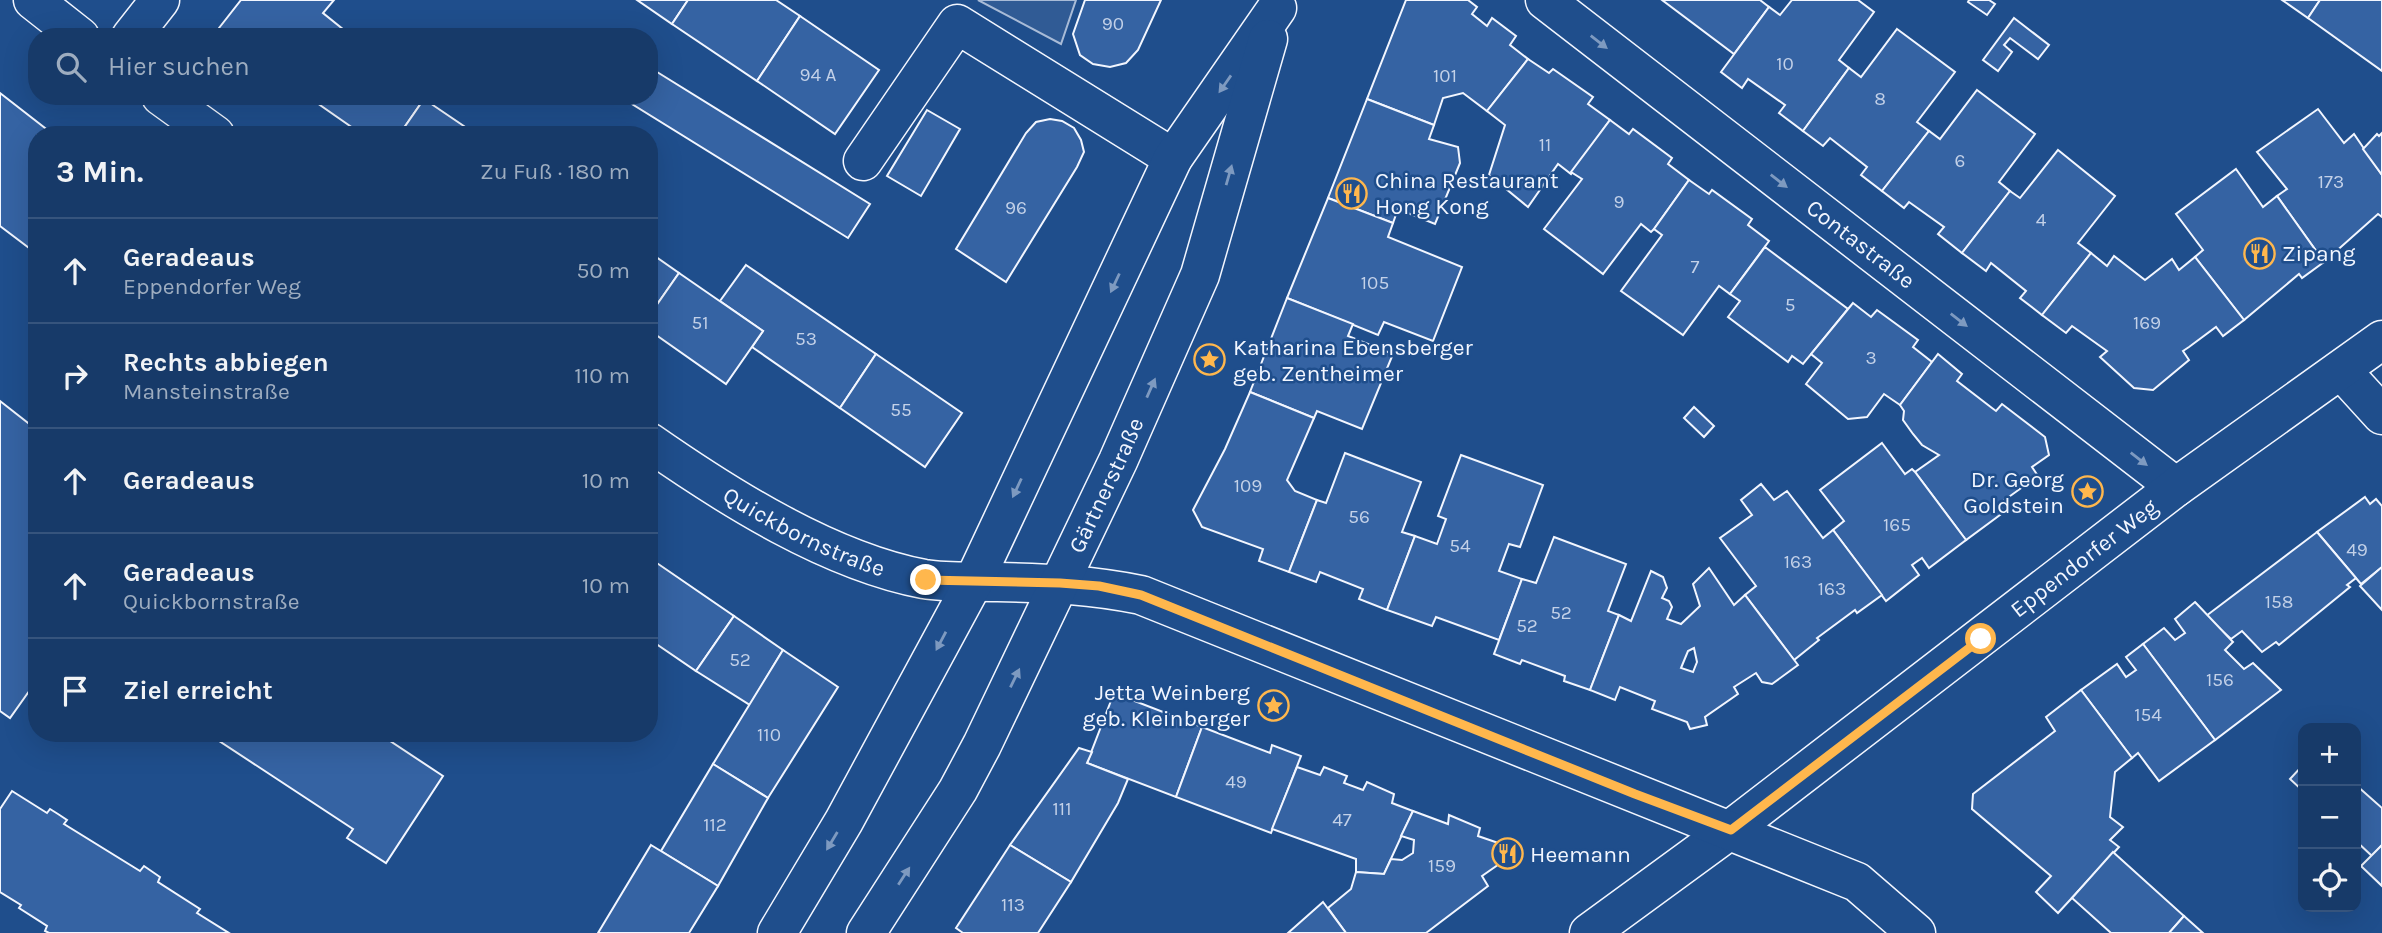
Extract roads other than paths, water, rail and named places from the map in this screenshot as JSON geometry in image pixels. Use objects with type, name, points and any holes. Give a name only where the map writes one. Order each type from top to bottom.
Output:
[{"type":"street","points":[[33,0],[69,28]]},
{"type":"street","points":[[138,28],[160,0]]},
{"type":"street","name":"Contastraße","points":[[1545,0],[2176,487]]},
{"type":"street","name":"Gärtnerstraße","points":[[777,933],[844,821],[974,581],[1173,158],[1279,4]]},
{"type":"street","name":"Gärtnerstraße","points":[[866,933],[958,790],[1118,461],[1200,275],[1279,4]]},
{"type":"street","points":[[863,161],[957,24],[1173,158]]},
{"type":"street","points":[[173,105],[202,126]]},
{"type":"street","name":"Eppendorfer Weg","points":[[1589,933],[1731,830],[2176,487],[2382,340]]},
{"type":"street","points":[[2340,370],[2382,415]]},
{"type":"street","name":"Quickbornstraße","points":[[658,448],[741,503],[804,536],[868,564],[926,580],[1060,583],[1099,586],[1141,595],[1857,882],[1916,933]]},
{"type":"place","name":"China Restaurant Hong Kong","points":[[1352,193]]},
{"type":"place","name":"Zipang","points":[[2259,253]]},
{"type":"place","name":"Katharina Ebensberger geb. Zentheimer","points":[[1210,360]]},
{"type":"place","name":"Dr. Georg Goldstein","points":[[2087,492]]},
{"type":"place","name":"Jetta Weinberg geb. Kleinberger","points":[[1273,705]]},
{"type":"place","name":"Heemann","points":[[1507,854]]}]
